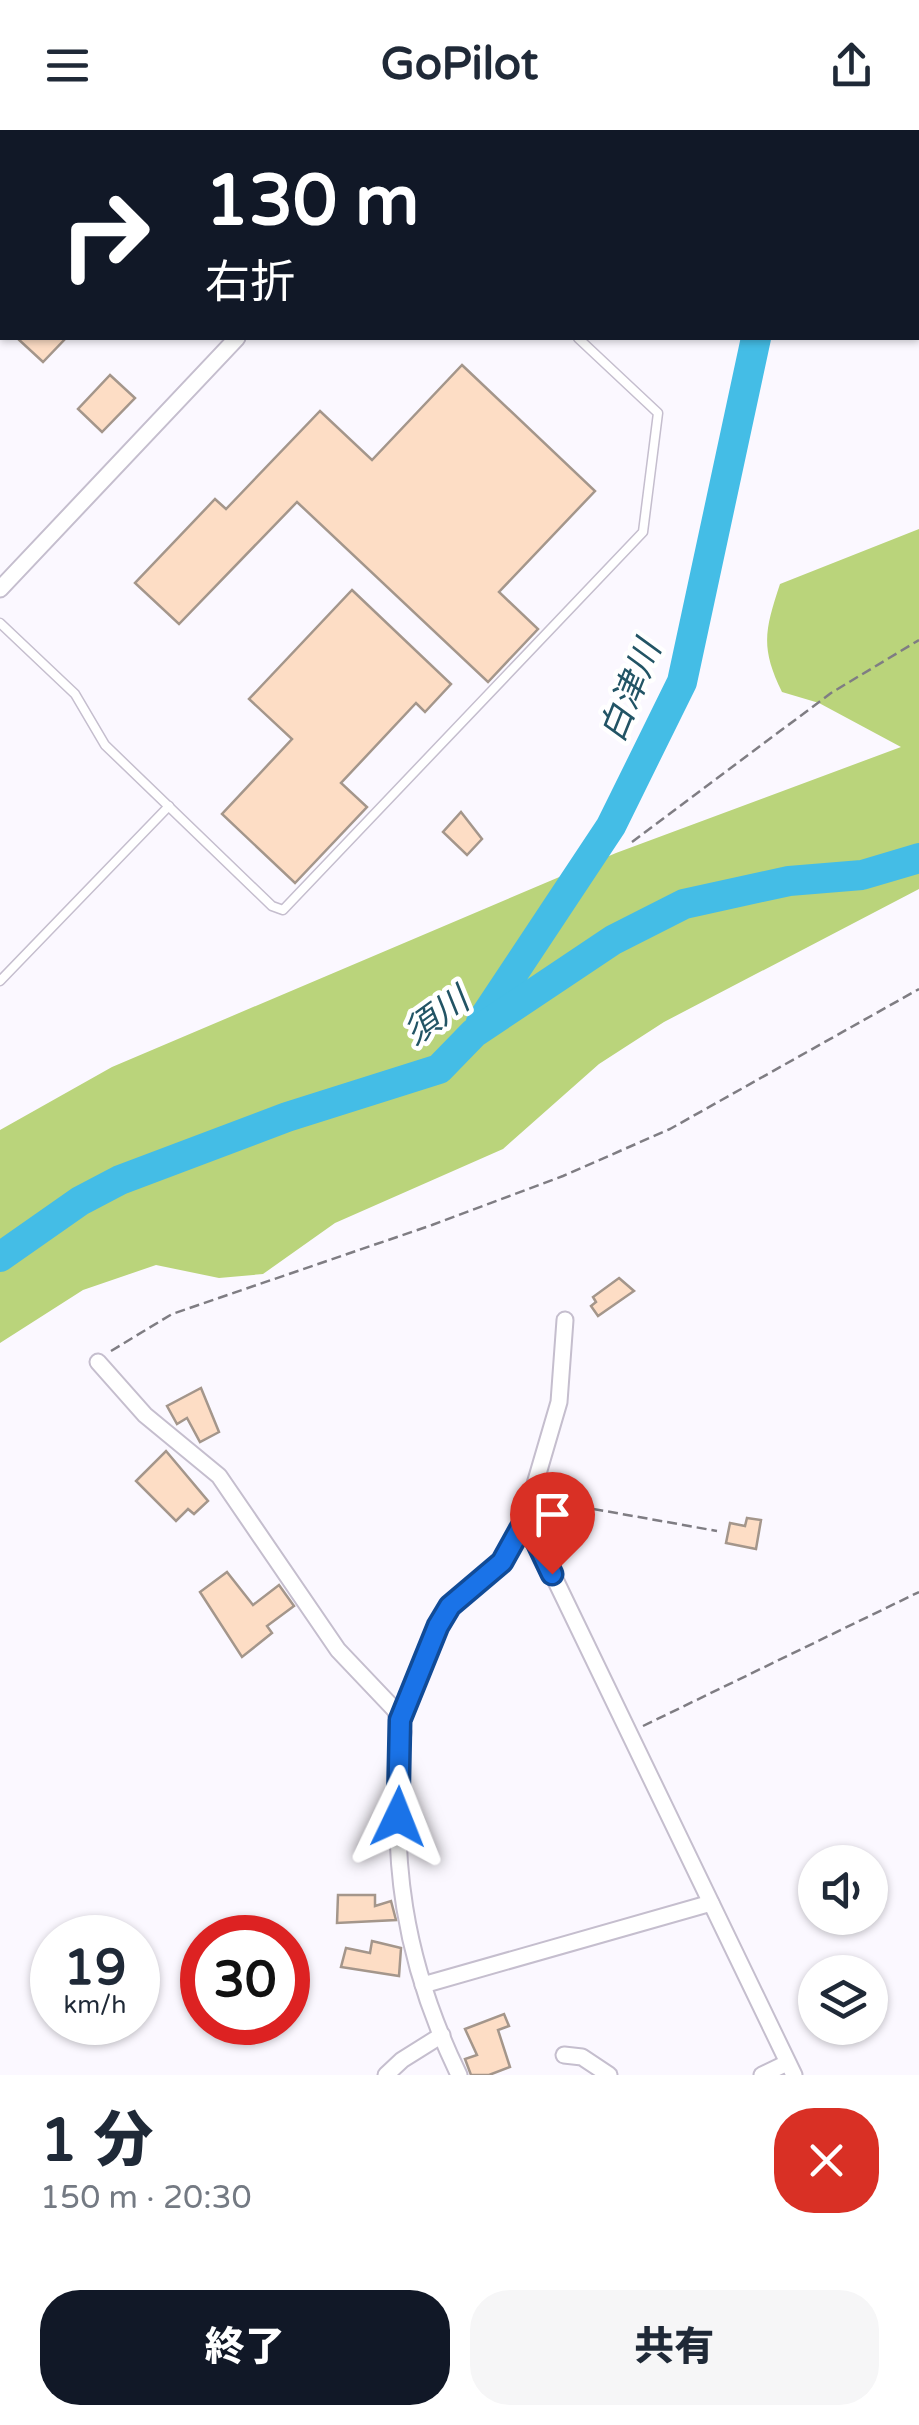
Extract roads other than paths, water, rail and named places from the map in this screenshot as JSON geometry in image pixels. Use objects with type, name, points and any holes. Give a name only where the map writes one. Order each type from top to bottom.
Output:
[{"type":"street","points":[[0,589],[236,340]]},
{"type":"street","points":[[458,2075],[423,1985],[401,1904],[397,1844],[400,1720],[444,1614],[502,1562],[522,1526],[559,1402],[566,1320]]},
{"type":"street","points":[[98,1362],[130,1400],[219,1476],[338,1650],[400,1720]]},
{"type":"street","points":[[522,1526],[537,1542],[790,2069],[762,2075]]},
{"type":"street","points":[[423,1985],[711,1902]]},
{"type":"street","points":[[386,2075],[442,2035]]},
{"type":"street","points":[[564,2054],[582,2057],[609,2075]]},
{"type":"lane","points":[[0,623],[75,694],[105,744],[272,906],[283,910],[643,532],[658,414],[580,340]]},
{"type":"lane","points":[[0,981],[169,806]]},
{"type":"waterway","name":"白津川","points":[[481,1022],[611,826],[682,682],[756,340]]},
{"type":"waterway","name":"須川","points":[[0,1257],[80,1201],[120,1180],[287,1117],[439,1069],[474,1033],[613,940],[684,904],[789,881],[862,875],[919,858]]}]
